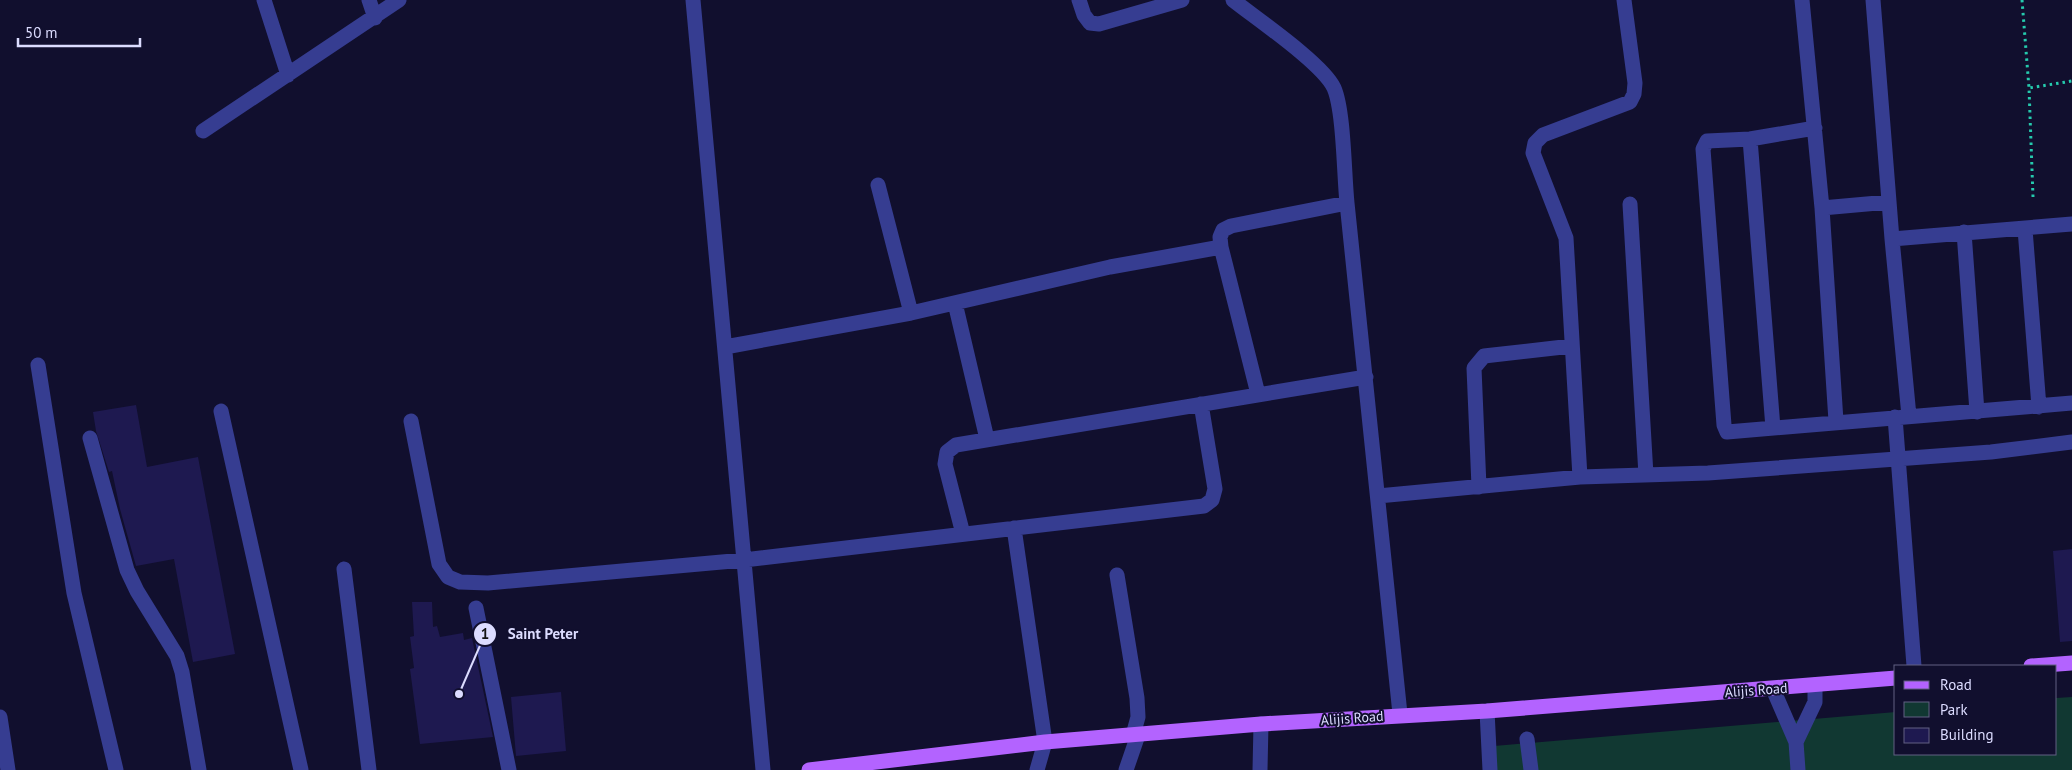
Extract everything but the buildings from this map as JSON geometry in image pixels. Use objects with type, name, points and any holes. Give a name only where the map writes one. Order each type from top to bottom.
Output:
[{"type":"main road","points":[[2045,665],[2072,663]]},
{"type":"main road","name":"Alijis Road","points":[[811,770],[1044,742],[1400,714],[1487,711],[1894,678]]},
{"type":"street","points":[[264,0],[288,75]]},
{"type":"street","points":[[369,0],[375,18]]},
{"type":"street","points":[[203,131],[375,18],[399,0]]},
{"type":"street","points":[[693,0],[763,770]]},
{"type":"street","points":[[1079,0],[1084,15],[1090,24],[1099,24],[1182,0]]},
{"type":"street","points":[[1234,0],[1313,62],[1334,88],[1340,118],[1346,203],[1366,377],[1400,714]]},
{"type":"street","points":[[1580,477],[1566,238],[1533,153],[1534,143],[1543,135],[1630,102],[1634,94],[1635,83],[1624,0]]},
{"type":"street","points":[[1802,0],[1822,208],[1836,422]]},
{"type":"street","points":[[1873,0],[1892,239],[1902,417],[1898,458],[1914,665]]},
{"type":"street","points":[[1815,128],[1750,139],[1714,139],[1707,141],[1703,149],[1724,425],[1727,432],[2072,403]]},
{"type":"street","points":[[1750,139],[1773,428]]},
{"type":"street","points":[[878,185],[912,313]]},
{"type":"street","points":[[1822,208],[1889,202]]},
{"type":"street","points":[[1258,394],[1221,247],[1220,237],[1223,230],[1231,226],[1346,203]]},
{"type":"street","points":[[1630,204],[1646,475]]},
{"type":"street","points":[[1892,239],[2072,224]]},
{"type":"street","points":[[2025,229],[2039,407]]},
{"type":"street","points":[[1964,232],[1977,412]]},
{"type":"street","points":[[725,347],[912,313],[1110,267],[1221,247]]},
{"type":"street","points":[[955,303],[987,439]]},
{"type":"street","points":[[1479,487],[1474,368],[1478,360],[1484,356],[1572,346]]},
{"type":"street","points":[[38,365],[74,593],[116,770]]},
{"type":"street","points":[[963,534],[945,464],[947,452],[956,445],[1366,377]]},
{"type":"street","points":[[411,421],[440,564],[448,577],[460,582],[488,583],[744,560],[1204,506],[1212,500],[1216,489],[1202,404]]},
{"type":"street","points":[[221,410],[301,770]]},
{"type":"street","points":[[90,438],[127,570],[137,591],[177,656],[182,672],[199,770]]},
{"type":"street","points":[[1378,496],[1580,477],[1708,473],[1991,452],[2072,442]]},
{"type":"street","points":[[1014,528],[1044,742],[1036,770]]},
{"type":"street","points":[[344,569],[369,770]]},
{"type":"street","points":[[1117,575],[1138,698],[1138,717],[1126,770]]},
{"type":"street","points":[[476,608],[510,770]]},
{"type":"street","points":[[1796,742],[1815,702],[1815,686]]},
{"type":"street","points":[[1773,689],[1796,742],[1798,770]]},
{"type":"street","points":[[1487,711],[1490,770]]},
{"type":"street","points":[[0,717],[8,770]]},
{"type":"street","points":[[1260,770],[1261,724]]},
{"type":"street","points":[[1528,739],[1532,770]]},
{"type":"path","points":[[2022,0],[2029,88],[2033,197]]},
{"type":"path","points":[[2029,88],[2072,81]]},
{"type":"green space","points":[[2072,697],[2072,770],[1496,770],[1494,746],[1894,712],[1894,755],[2057,755],[2057,698]]},
{"type":"place","name":"Saint Peter","points":[[459,694]]}]
